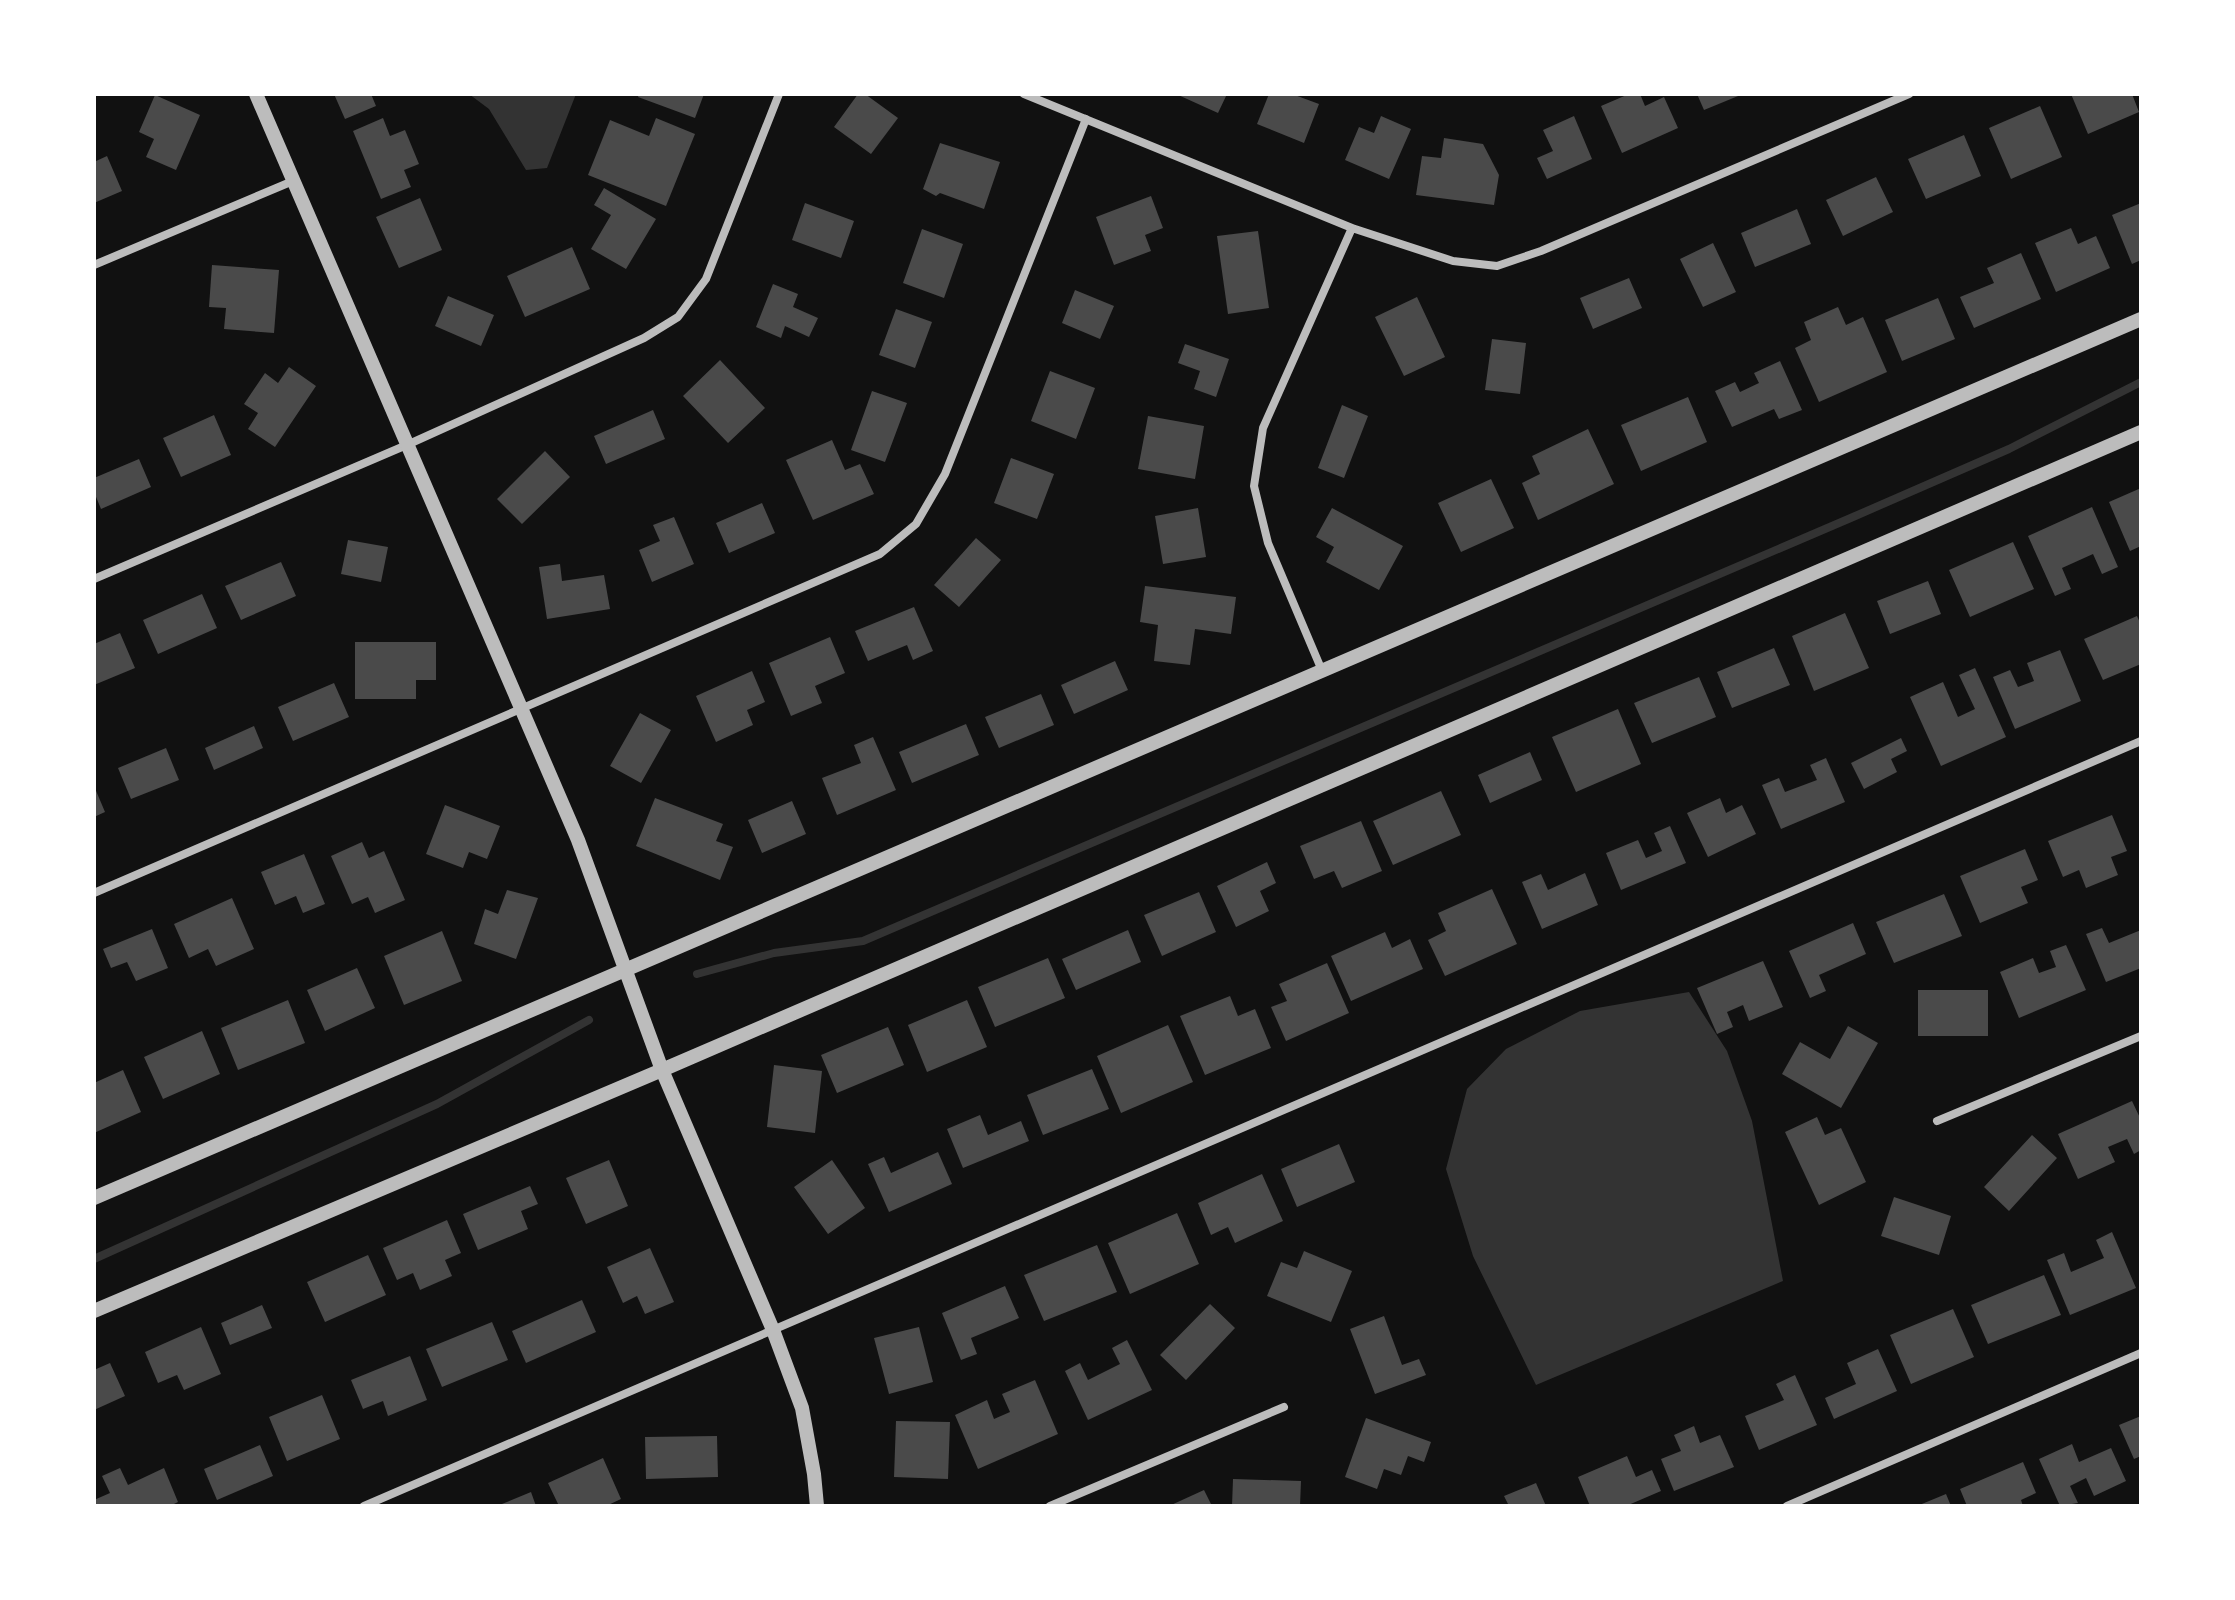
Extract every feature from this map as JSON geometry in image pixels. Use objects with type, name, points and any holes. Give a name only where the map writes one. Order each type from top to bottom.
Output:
[{"type":"street","points":[[256,94],[578,840],[662,1070],[773,1330],[802,1408],[817,1506]]},
{"type":"street","points":[[94,579],[409,444],[644,338],[678,317],[706,279],[779,94]]},
{"type":"street","points":[[1024,94],[1352,228],[1453,261],[1497,266],[1541,251],[1909,94]]},
{"type":"street","points":[[94,893],[880,554],[916,524],[945,474],[1086,119]]},
{"type":"street","points":[[94,265],[293,181]]},
{"type":"street","points":[[1323,673],[1268,543],[1254,486],[1263,428],[1352,228]]},
{"type":"street","points":[[94,1198],[624,968],[1323,673],[2141,319]]},
{"type":"street","points":[[94,1311],[662,1070],[2141,432]]},
{"type":"street","points":[[364,1506],[2141,741]]},
{"type":"street","points":[[1937,1121],[2141,1036]]},
{"type":"street","points":[[1787,1506],[2141,1353]]},
{"type":"street","points":[[1050,1506],[1284,1407]]},
{"type":"shaded area","points":[[469,94],[576,94],[547,168],[526,170],[489,109]]},
{"type":"shaded area","points":[[1689,992],[1727,1051],[1752,1121],[1783,1281],[1536,1385],[1473,1256],[1446,1169],[1467,1089],[1506,1049],[1580,1011]]},
{"type":"building","points":[[334,94],[371,94],[376,106],[345,119]]},
{"type":"building","points":[[639,94],[704,94],[695,118],[638,97]]},
{"type":"building","points":[[858,94],[865,94],[898,118],[871,154],[834,127]]},
{"type":"building","points":[[1176,94],[1227,94],[1218,113]]},
{"type":"building","points":[[1269,94],[1292,94],[1319,104],[1304,143],[1257,124]]},
{"type":"building","points":[[1629,94],[1640,94],[1645,106],[1664,97],[1678,128],[1622,153],[1601,106]]},
{"type":"building","points":[[1697,94],[1743,94],[1704,110]]},
{"type":"building","points":[[2071,94],[2132,94],[2139,112],[2088,134]]},
{"type":"building","points":[[155,95],[200,115],[176,170],[146,157],[154,139],[139,132]]},
{"type":"building","points":[[2040,106],[2062,157],[2011,179],[1989,128]]},
{"type":"building","points":[[1381,116],[1411,129],[1389,179],[1345,160],[1359,127],[1374,133]]},
{"type":"building","points":[[1574,116],[1592,159],[1547,179],[1537,158],[1553,151],[1543,130]]},
{"type":"building","points":[[383,118],[390,136],[405,130],[419,164],[404,170],[411,187],[381,199],[353,131]]},
{"type":"building","points":[[656,118],[695,134],[666,206],[588,175],[610,120],[649,136]]},
{"type":"building","points":[[1964,135],[1981,176],[1926,199],[1908,159]]},
{"type":"building","points":[[1444,138],[1483,144],[1499,175],[1494,205],[1416,195],[1422,156],[1441,158]]},
{"type":"building","points":[[940,143],[1000,162],[984,209],[940,193],[936,196],[923,189]]},
{"type":"building","points":[[107,156],[122,191],[94,203],[94,162]]},
{"type":"building","points":[[1876,177],[1893,212],[1843,236],[1826,200]]},
{"type":"building","points":[[604,188],[656,219],[626,269],[591,249],[611,215],[594,205]]},
{"type":"building","points":[[1151,196],[1163,228],[1145,235],[1151,251],[1114,265],[1096,217]]},
{"type":"building","points":[[420,198],[442,250],[399,268],[376,217]]},
{"type":"building","points":[[805,203],[854,221],[841,258],[792,240]]},
{"type":"building","points":[[2141,203],[2141,260],[2132,264],[2112,215]]},
{"type":"building","points":[[1797,209],[1811,244],[1755,267],[1741,233]]},
{"type":"building","points":[[2071,228],[2078,244],[2096,236],[2110,268],[2056,292],[2035,243]]},
{"type":"building","points":[[922,229],[963,244],[944,298],[903,283]]},
{"type":"building","points":[[1258,231],[1269,308],[1228,314],[1217,236]]},
{"type":"building","points":[[1713,243],[1736,292],[1703,307],[1680,259]]},
{"type":"building","points":[[572,247],[590,289],[525,317],[507,276]]},
{"type":"building","points":[[2021,253],[2041,299],[1974,328],[1960,297],[1994,283],[1987,268]]},
{"type":"building","points":[[212,265],[279,270],[274,333],[224,329],[226,308],[209,307]]},
{"type":"building","points":[[1629,278],[1642,308],[1593,329],[1580,298]]},
{"type":"building","points":[[773,284],[798,294],[793,307],[818,318],[809,337],[785,326],[781,338],[756,327]]},
{"type":"building","points":[[1075,290],[1114,306],[1100,339],[1062,323]]},
{"type":"building","points":[[448,296],[494,315],[481,346],[435,326]]},
{"type":"building","points":[[1417,297],[1445,357],[1404,376],[1375,317]]},
{"type":"building","points":[[1938,298],[1955,339],[1902,361],[1885,320]]},
{"type":"building","points":[[1838,307],[1846,325],[1863,317],[1887,372],[1819,402],[1795,348],[1811,340],[1804,322]]},
{"type":"building","points":[[896,309],[932,322],[915,368],[879,355]]},
{"type":"building","points":[[1492,339],[1526,343],[1520,394],[1485,390]]},
{"type":"building","points":[[1185,344],[1229,359],[1216,397],[1194,389],[1200,371],[1178,363]]},
{"type":"building","points":[[720,360],[765,408],[728,443],[683,396]]},
{"type":"building","points":[[1780,361],[1802,410],[1779,419],[1774,409],[1732,427],[1715,391],[1735,382],[1740,392],[1759,383],[1754,373]]},
{"type":"building","points":[[289,367],[316,386],[275,447],[248,429],[258,413],[244,404],[265,373],[278,383]]},
{"type":"building","points":[[1050,371],[1095,388],[1076,439],[1031,421]]},
{"type":"building","points":[[872,391],[907,403],[885,462],[851,450]]},
{"type":"building","points":[[1688,397],[1707,442],[1641,471],[1621,425]]},
{"type":"building","points":[[1342,405],[1368,416],[1344,478],[1318,468]]},
{"type":"building","points":[[653,410],[665,439],[606,464],[594,436]]},
{"type":"building","points":[[214,415],[231,455],[181,477],[163,438]]},
{"type":"building","points":[[1148,416],[1204,426],[1195,479],[1138,469]]},
{"type":"building","points":[[1588,429],[1614,484],[1538,520],[1522,483],[1540,474],[1532,456]]},
{"type":"building","points":[[832,440],[845,470],[860,464],[874,494],[813,520],[786,460]]},
{"type":"building","points":[[545,451],[570,477],[522,524],[497,499]]},
{"type":"building","points":[[1011,458],[1054,474],[1037,519],[994,503]]},
{"type":"building","points":[[139,459],[151,487],[101,509],[94,492],[94,478]]},
{"type":"building","points":[[1491,479],[1514,528],[1461,552],[1438,503]]},
{"type":"building","points":[[2141,488],[2141,546],[2130,551],[2109,502]]},
{"type":"building","points":[[762,503],[775,533],[729,553],[716,523]]},
{"type":"building","points":[[2092,507],[2118,567],[2102,574],[2093,554],[2062,568],[2071,589],[2055,596],[2028,536]]},
{"type":"building","points":[[1198,508],[1206,557],[1163,564],[1155,516]]},
{"type":"building","points":[[1332,508],[1403,546],[1379,590],[1326,562],[1334,547],[1316,537]]},
{"type":"building","points":[[674,517],[694,564],[652,582],[639,550],[660,541],[653,525]]},
{"type":"building","points":[[976,538],[1001,560],[959,607],[934,585]]},
{"type":"building","points":[[348,540],[388,547],[381,582],[341,574]]},
{"type":"building","points":[[2013,542],[2034,589],[1970,617],[1949,570]]},
{"type":"building","points":[[281,562],[296,596],[241,620],[225,586]]},
{"type":"building","points":[[560,564],[562,581],[604,575],[610,609],[547,619],[539,567]]},
{"type":"building","points":[[1928,581],[1941,614],[1890,634],[1877,601]]},
{"type":"building","points":[[1145,586],[1236,597],[1231,634],[1195,629],[1190,665],[1154,661],[1158,625],[1140,622]]},
{"type":"building","points":[[202,594],[217,628],[158,654],[143,620]]},
{"type":"building","points":[[914,607],[933,651],[913,660],[907,645],[868,661],[855,631]]},
{"type":"building","points":[[1845,613],[1869,668],[1814,691],[1792,636]]},
{"type":"building","points":[[2137,616],[2141,625],[2141,664],[2103,680],[2084,639]]},
{"type":"building","points":[[120,633],[135,668],[94,685],[94,644]]},
{"type":"building","points":[[830,637],[845,673],[815,686],[822,703],[791,716],[769,663]]},
{"type":"building","points":[[355,642],[436,642],[436,680],[416,680],[416,699],[355,699]]},
{"type":"building","points":[[1774,648],[1790,685],[1732,708],[1717,672]]},
{"type":"building","points":[[2060,650],[2081,701],[2015,729],[1993,677],[2010,670],[2018,687],[2034,681],[2027,663]]},
{"type":"building","points":[[1115,661],[1128,690],[1074,714],[1061,685]]},
{"type":"building","points":[[1975,668],[2006,737],[1941,766],[1910,697],[1943,682],[1958,717],[1975,709],[1959,675]]},
{"type":"building","points":[[752,671],[765,702],[747,710],[753,725],[716,742],[696,696]]},
{"type":"building","points":[[1699,677],[1716,717],[1652,743],[1634,703]]},
{"type":"building","points":[[334,683],[349,717],[293,741],[278,707]]},
{"type":"building","points":[[1041,694],[1054,725],[999,748],[985,717]]},
{"type":"building","points":[[1618,709],[1641,764],[1576,792],[1552,737]]},
{"type":"building","points":[[640,713],[671,730],[641,783],[610,766]]},
{"type":"building","points":[[966,724],[979,755],[912,783],[899,752]]},
{"type":"building","points":[[254,726],[263,748],[214,770],[205,748]]},
{"type":"building","points":[[873,737],[896,790],[837,815],[822,778],[861,763],[854,745]]},
{"type":"building","points":[[1901,738],[1907,751],[1891,759],[1897,772],[1864,789],[1851,763]]},
{"type":"building","points":[[166,748],[179,780],[131,799],[118,768]]},
{"type":"building","points":[[1530,752],[1542,780],[1490,803],[1478,775]]},
{"type":"building","points":[[1826,758],[1845,802],[1781,829],[1762,785],[1779,778],[1785,792],[1817,780],[1810,765]]},
{"type":"building","points":[[94,786],[105,812],[94,817]]},
{"type":"building","points":[[1441,791],[1461,835],[1393,865],[1373,821]]},
{"type":"building","points":[[655,798],[723,824],[716,841],[733,847],[720,880],[636,846]]},
{"type":"building","points":[[1720,798],[1726,813],[1742,805],[1756,834],[1708,857],[1687,813]]},
{"type":"building","points":[[792,801],[806,834],[762,853],[748,820]]},
{"type":"building","points":[[445,805],[500,826],[487,859],[469,852],[463,868],[426,854]]},
{"type":"building","points":[[2112,815],[2127,851],[2111,857],[2118,875],[2086,888],[2079,870],[2063,877],[2048,841]]},
{"type":"building","points":[[1361,821],[1382,871],[1342,888],[1334,871],[1314,879],[1300,846]]},
{"type":"building","points":[[1670,826],[1686,863],[1621,890],[1606,853],[1638,840],[1646,858],[1662,851],[1654,833]]},
{"type":"building","points":[[362,842],[369,858],[384,851],[405,900],[375,913],[368,897],[352,904],[331,856]]},
{"type":"building","points":[[2025,849],[2038,880],[2021,887],[2028,903],[1980,923],[1960,876]]},
{"type":"building","points":[[304,854],[325,904],[303,913],[296,896],[275,905],[261,872]]},
{"type":"building","points":[[1267,862],[1276,883],[1260,891],[1269,911],[1236,927],[1217,886]]},
{"type":"building","points":[[1585,873],[1598,905],[1542,929],[1522,882],[1541,874],[1548,890]]},
{"type":"building","points":[[1492,889],[1517,944],[1445,976],[1428,940],[1446,931],[1438,913]]},
{"type":"building","points":[[507,890],[538,898],[516,959],[474,944],[485,909],[498,914]]},
{"type":"building","points":[[1199,892],[1216,932],[1162,956],[1144,915]]},
{"type":"building","points":[[1944,894],[1962,936],[1894,963],[1876,922]]},
{"type":"building","points":[[232,898],[254,949],[216,966],[208,949],[189,958],[174,924]]},
{"type":"building","points":[[1853,923],[1866,954],[1819,975],[1826,991],[1810,998],[1789,951]]},
{"type":"building","points":[[2102,928],[2109,943],[2141,930],[2141,968],[2106,982],[2086,934]]},
{"type":"building","points":[[152,929],[168,968],[136,981],[127,962],[111,968],[103,949]]},
{"type":"building","points":[[1128,930],[1141,962],[1076,990],[1062,959]]},
{"type":"building","points":[[442,931],[462,981],[404,1005],[384,956]]},
{"type":"building","points":[[1385,932],[1392,948],[1410,939],[1423,969],[1351,1001],[1331,956]]},
{"type":"building","points":[[2066,945],[2086,990],[2019,1018],[2000,972],[2033,958],[2039,973],[2056,967],[2050,951]]},
{"type":"building","points":[[1048,958],[1065,998],[995,1027],[978,987]]},
{"type":"building","points":[[1763,961],[1783,1007],[1749,1021],[1743,1005],[1727,1012],[1733,1027],[1717,1034],[1697,988]]},
{"type":"building","points":[[1327,963],[1349,1013],[1286,1041],[1271,1007],[1287,1001],[1279,984]]},
{"type":"building","points":[[357,968],[375,1008],[325,1031],[307,990]]},
{"type":"building","points":[[1918,990],[1988,990],[1988,1036],[1918,1036]]},
{"type":"building","points":[[1230,996],[1238,1016],[1255,1009],[1271,1048],[1205,1075],[1180,1016]]},
{"type":"building","points":[[288,1000],[305,1043],[238,1070],[221,1028]]},
{"type":"building","points":[[967,1000],[987,1047],[927,1072],[908,1025]]},
{"type":"building","points":[[1168,1025],[1193,1082],[1121,1113],[1097,1056]]},
{"type":"building","points":[[1848,1026],[1878,1043],[1841,1108],[1782,1074],[1800,1042],[1830,1059]]},
{"type":"building","points":[[888,1027],[904,1065],[837,1093],[821,1055]]},
{"type":"building","points":[[202,1031],[220,1074],[163,1099],[144,1057]]},
{"type":"building","points":[[774,1065],[822,1071],[815,1133],[767,1127]]},
{"type":"building","points":[[1092,1069],[1109,1109],[1043,1135],[1027,1095]]},
{"type":"building","points":[[123,1070],[141,1112],[94,1133],[94,1083]]},
{"type":"building","points":[[2132,1101],[2141,1120],[2141,1150],[2134,1154],[2127,1139],[2108,1147],[2115,1162],[2078,1179],[2058,1134]]},
{"type":"building","points":[[980,1115],[988,1135],[1021,1121],[1029,1141],[963,1168],[947,1129]]},
{"type":"building","points":[[1817,1117],[1825,1135],[1841,1128],[1866,1182],[1819,1205],[1785,1132]]},
{"type":"building","points":[[2032,1135],[2057,1158],[2009,1211],[1984,1187]]},
{"type":"building","points":[[1339,1144],[1355,1182],[1297,1207],[1281,1169]]},
{"type":"building","points":[[938,1152],[952,1184],[889,1212],[868,1164],[884,1157],[891,1173]]},
{"type":"building","points":[[609,1160],[628,1206],[586,1224],[566,1178]]},
{"type":"building","points":[[832,1160],[865,1208],[828,1234],[794,1187]]},
{"type":"building","points":[[1262,1174],[1283,1221],[1235,1243],[1228,1227],[1211,1235],[1198,1203]]},
{"type":"building","points":[[530,1186],[538,1204],[521,1211],[528,1229],[478,1250],[463,1214]]},
{"type":"building","points":[[1894,1197],[1951,1216],[1939,1255],[1881,1236]]},
{"type":"building","points":[[1177,1213],[1199,1264],[1130,1294],[1108,1243]]},
{"type":"building","points":[[447,1220],[461,1253],[445,1260],[452,1276],[420,1290],[413,1273],[397,1280],[383,1248]]},
{"type":"building","points":[[2112,1232],[2136,1288],[2070,1315],[2047,1260],[2064,1253],[2071,1272],[2104,1258],[2096,1240]]},
{"type":"building","points":[[1097,1245],[1117,1292],[1044,1321],[1024,1275]]},
{"type":"building","points":[[650,1248],[674,1302],[645,1314],[637,1296],[623,1303],[607,1267]]},
{"type":"building","points":[[1304,1251],[1352,1271],[1331,1322],[1267,1296],[1281,1262],[1297,1268]]},
{"type":"building","points":[[368,1255],[386,1295],[325,1322],[307,1282]]},
{"type":"building","points":[[2044,1275],[2061,1315],[1988,1344],[1971,1305]]},
{"type":"building","points":[[1005,1286],[1019,1318],[971,1338],[977,1354],[961,1360],[942,1313]]},
{"type":"building","points":[[582,1300],[596,1332],[526,1363],[512,1331]]},
{"type":"building","points":[[1210,1304],[1235,1328],[1186,1380],[1160,1355]]},
{"type":"building","points":[[262,1305],[272,1328],[230,1345],[221,1323]]},
{"type":"building","points":[[1953,1309],[1974,1357],[1911,1384],[1890,1335]]},
{"type":"building","points":[[1384,1316],[1402,1365],[1419,1359],[1426,1375],[1375,1394],[1350,1329]]},
{"type":"building","points":[[492,1322],[508,1360],[442,1387],[426,1349]]},
{"type":"building","points":[[201,1327],[221,1374],[184,1390],[177,1375],[158,1383],[145,1352]]},
{"type":"building","points":[[919,1327],[933,1382],[889,1394],[874,1338]]},
{"type":"building","points":[[1127,1340],[1152,1390],[1088,1420],[1065,1371],[1080,1363],[1088,1380],[1120,1364],[1112,1348]]},
{"type":"building","points":[[1878,1349],[1897,1391],[1834,1419],[1825,1398],[1856,1384],[1847,1363]]},
{"type":"building","points":[[410,1356],[427,1400],[388,1416],[383,1401],[363,1409],[351,1380]]},
{"type":"building","points":[[110,1363],[125,1396],[94,1410],[94,1370]]},
{"type":"building","points":[[1795,1375],[1817,1425],[1759,1450],[1745,1416],[1784,1400],[1776,1384]]},
{"type":"building","points":[[1035,1380],[1058,1434],[978,1469],[955,1415],[987,1400],[994,1419],[1010,1412],[1002,1394]]},
{"type":"building","points":[[322,1395],[340,1439],[287,1461],[269,1417]]},
{"type":"building","points":[[2141,1416],[2141,1456],[2134,1459],[2119,1425]]},
{"type":"building","points":[[1366,1418],[1431,1442],[1424,1462],[1408,1456],[1401,1475],[1384,1469],[1377,1489],[1345,1477]]},
{"type":"building","points":[[896,1421],[950,1422],[948,1479],[894,1477]]},
{"type":"building","points":[[1694,1426],[1700,1443],[1720,1435],[1734,1467],[1674,1491],[1661,1459],[1681,1451],[1674,1435]]},
{"type":"building","points":[[717,1436],[718,1477],[646,1479],[645,1437]]},
{"type":"building","points":[[2072,1444],[2079,1462],[2111,1448],[2126,1481],[2094,1496],[2086,1478],[2070,1486],[2078,1503],[2060,1506],[2039,1459]]},
{"type":"building","points":[[260,1445],[273,1476],[217,1500],[204,1469]]},
{"type":"building","points":[[1627,1456],[1636,1477],[1652,1470],[1661,1491],[1626,1506],[1590,1506],[1578,1477]]},
{"type":"building","points":[[603,1458],[621,1499],[606,1506],[559,1506],[548,1483]]},
{"type":"building","points":[[2023,1462],[2036,1493],[2021,1500],[2023,1506],[1967,1506],[1960,1489]]},
{"type":"building","points":[[120,1468],[128,1485],[164,1468],[178,1502],[170,1506],[94,1506],[94,1500],[110,1493],[102,1476]]},
{"type":"building","points":[[1233,1479],[1301,1481],[1300,1506],[1232,1506]]},
{"type":"building","points":[[1536,1483],[1546,1506],[1509,1506],[1504,1496]]},
{"type":"building","points":[[1204,1490],[1212,1506],[1169,1506]]},
{"type":"building","points":[[531,1492],[536,1506],[497,1506]]},
{"type":"building","points":[[1946,1494],[1951,1506],[1917,1506]]},
{"type":"waterway","points":[[697,974],[774,953],[863,941],[2009,449],[2141,382]]},
{"type":"waterway","points":[[94,1259],[437,1104],[589,1020]]}]
